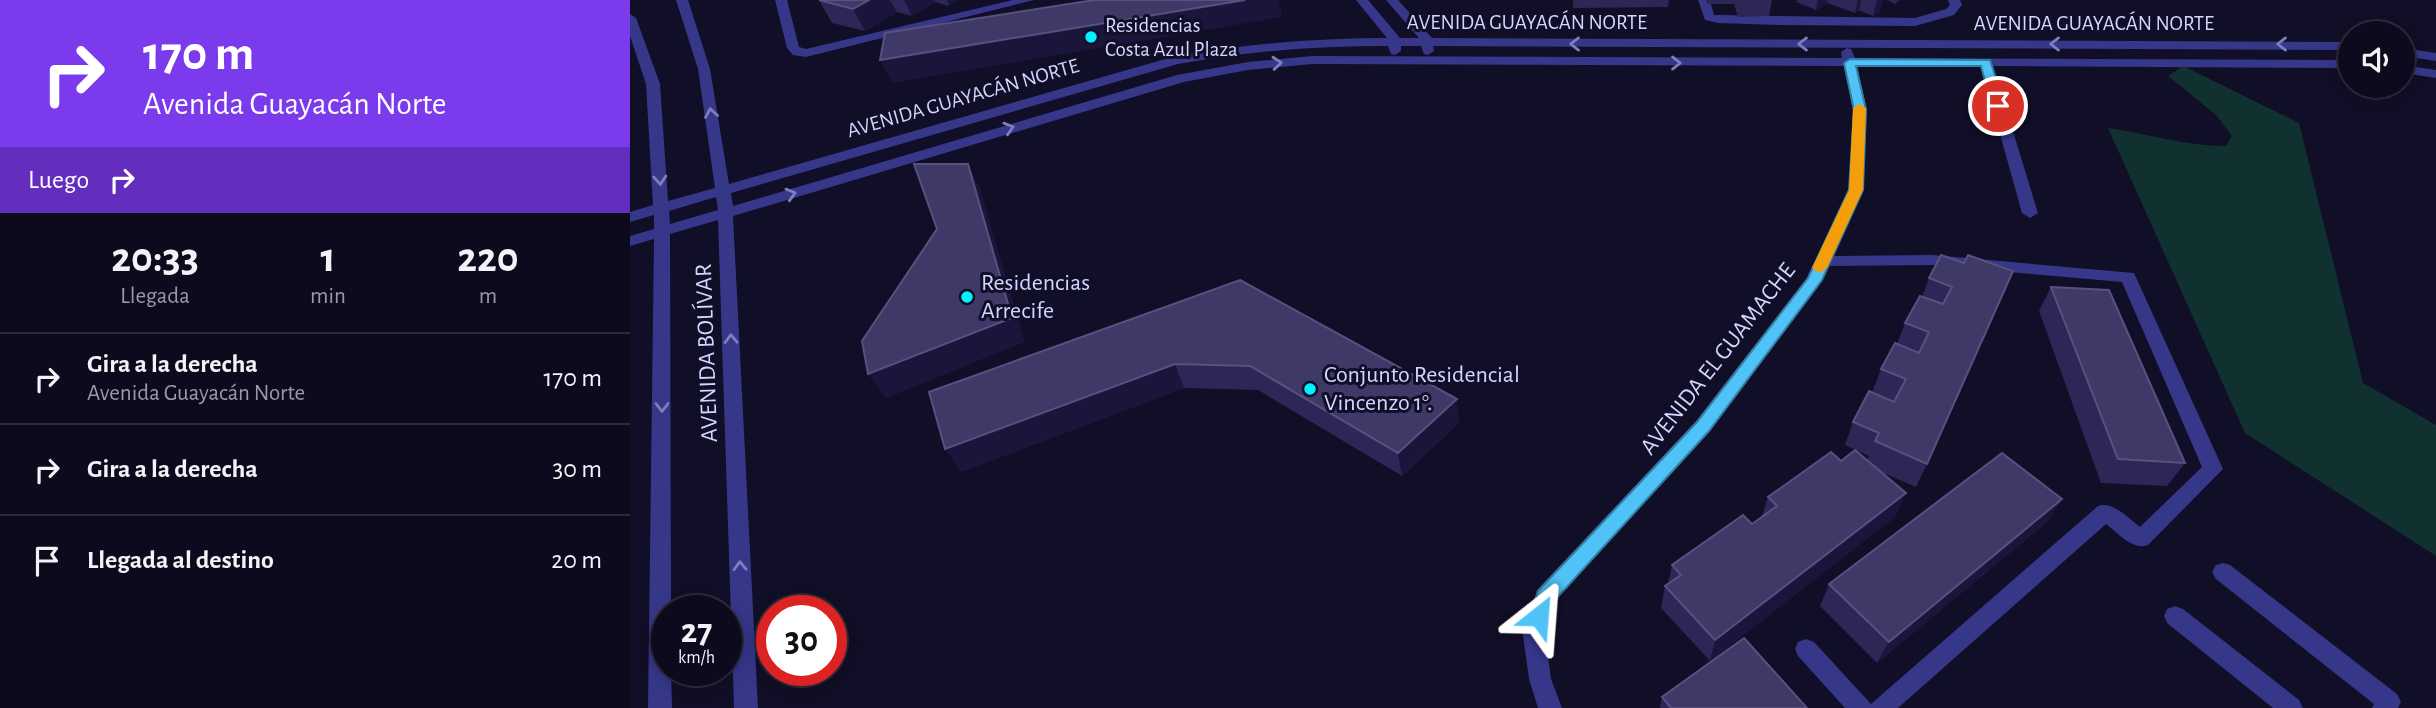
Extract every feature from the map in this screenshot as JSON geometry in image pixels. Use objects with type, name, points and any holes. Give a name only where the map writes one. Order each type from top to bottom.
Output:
[{"type":"street","name":"AVENIDA BOLÍVAR","points":[[682,0],[704,69],[723,190],[746,708]]},
{"type":"street","points":[[781,0],[793,48],[797,52],[806,53],[1028,0]]},
{"type":"street","points":[[1362,0],[1390,32],[1395,42],[1396,61]]},
{"type":"street","points":[[1392,0],[1428,43],[1429,62]]},
{"type":"street","points":[[1704,0],[1709,17],[1718,19],[1915,22],[1950,12],[1956,5],[1954,0]]},
{"type":"street","name":"AVENIDA BOLÍVAR","points":[[630,18],[653,84],[662,208],[660,708]]},
{"type":"street","points":[[1915,22],[1928,44]]},
{"type":"street","name":"AVENIDA GUAYACÁN NORTE","points":[[630,217],[1175,60],[1246,48],[1315,42],[2338,45]]},
{"type":"street","name":"AVENIDA EL GUAMACHE","points":[[1550,708],[1540,678],[1534,635],[1545,597],[1703,426],[1814,280],[1856,190],[1860,110],[1845,44]]},
{"type":"street","points":[[2415,54],[2436,57]]},
{"type":"street","name":"AVENIDA GUAYACÁN NORTE","points":[[630,241],[1182,78],[1248,66],[1312,60],[2338,64]]},
{"type":"street","points":[[1986,63],[2030,213]]},
{"type":"street","points":[[2415,71],[2436,74]]},
{"type":"street","points":[[1823,261],[1932,260],[2128,277],[2213,469],[2141,539],[2105,512],[1881,708]]},
{"type":"street","points":[[2223,572],[2389,702],[2384,708]]},
{"type":"street","points":[[2175,616],[2291,708]]},
{"type":"street","points":[[1806,649],[1861,708]]},
{"type":"green space","points":[[2183,66],[2299,123],[2363,383],[2436,425],[2436,556],[2245,433],[2108,128],[2182,142],[2226,146],[2232,136],[2216,115],[2168,76]]},
{"type":"building","points":[[819,0],[869,0],[853,9]]},
{"type":"building","points":[[1094,0],[1245,0],[880,60],[885,33]]},
{"type":"building","name":"Residencias Arrecife","points":[[914,164],[968,164],[1012,318],[868,374],[862,341],[937,229]]},
{"type":"building","points":[[1941,255],[1964,263],[1968,255],[2013,271],[1927,464],[1875,441],[1879,433],[1853,422],[1869,391],[1894,402],[1906,379],[1881,369],[1895,343],[1919,353],[1929,332],[1905,323],[1920,296],[1943,304],[1952,287],[1929,278]]},
{"type":"building","name":"Conjunto Residencial Vincenzo 1°.","points":[[1240,280],[1457,399],[1398,453],[1250,366],[1175,364],[945,449],[929,392]]},
{"type":"building","points":[[2051,287],[2109,290],[2185,463],[2118,459]]},
{"type":"building","points":[[1855,450],[1906,493],[1715,640],[1665,586],[1681,575],[1672,565],[1743,515],[1752,524],[1777,506],[1768,497],[1831,452],[1841,461]]},
{"type":"building","points":[[2002,453],[2062,499],[1889,642],[1829,584]]},
{"type":"building","points":[[1744,638],[1807,708],[1671,708],[1662,697]]},
{"type":"slow traffic","points":[[1819,268],[1856,190],[1859,108]]},
{"type":"place","name":"Residencias Costa Azul Plaza","points":[[1091,37]]},
{"type":"place","name":"Residencias Arrecife","points":[[967,297]]},
{"type":"place","name":"Conjunto Residencial Vincenzo 1°.","points":[[1310,389]]},
{"type":"route","points":[[1539,616],[1545,597],[1703,426],[1814,280],[1856,190],[1860,110],[1850,63],[1986,63],[1998,106]]}]
